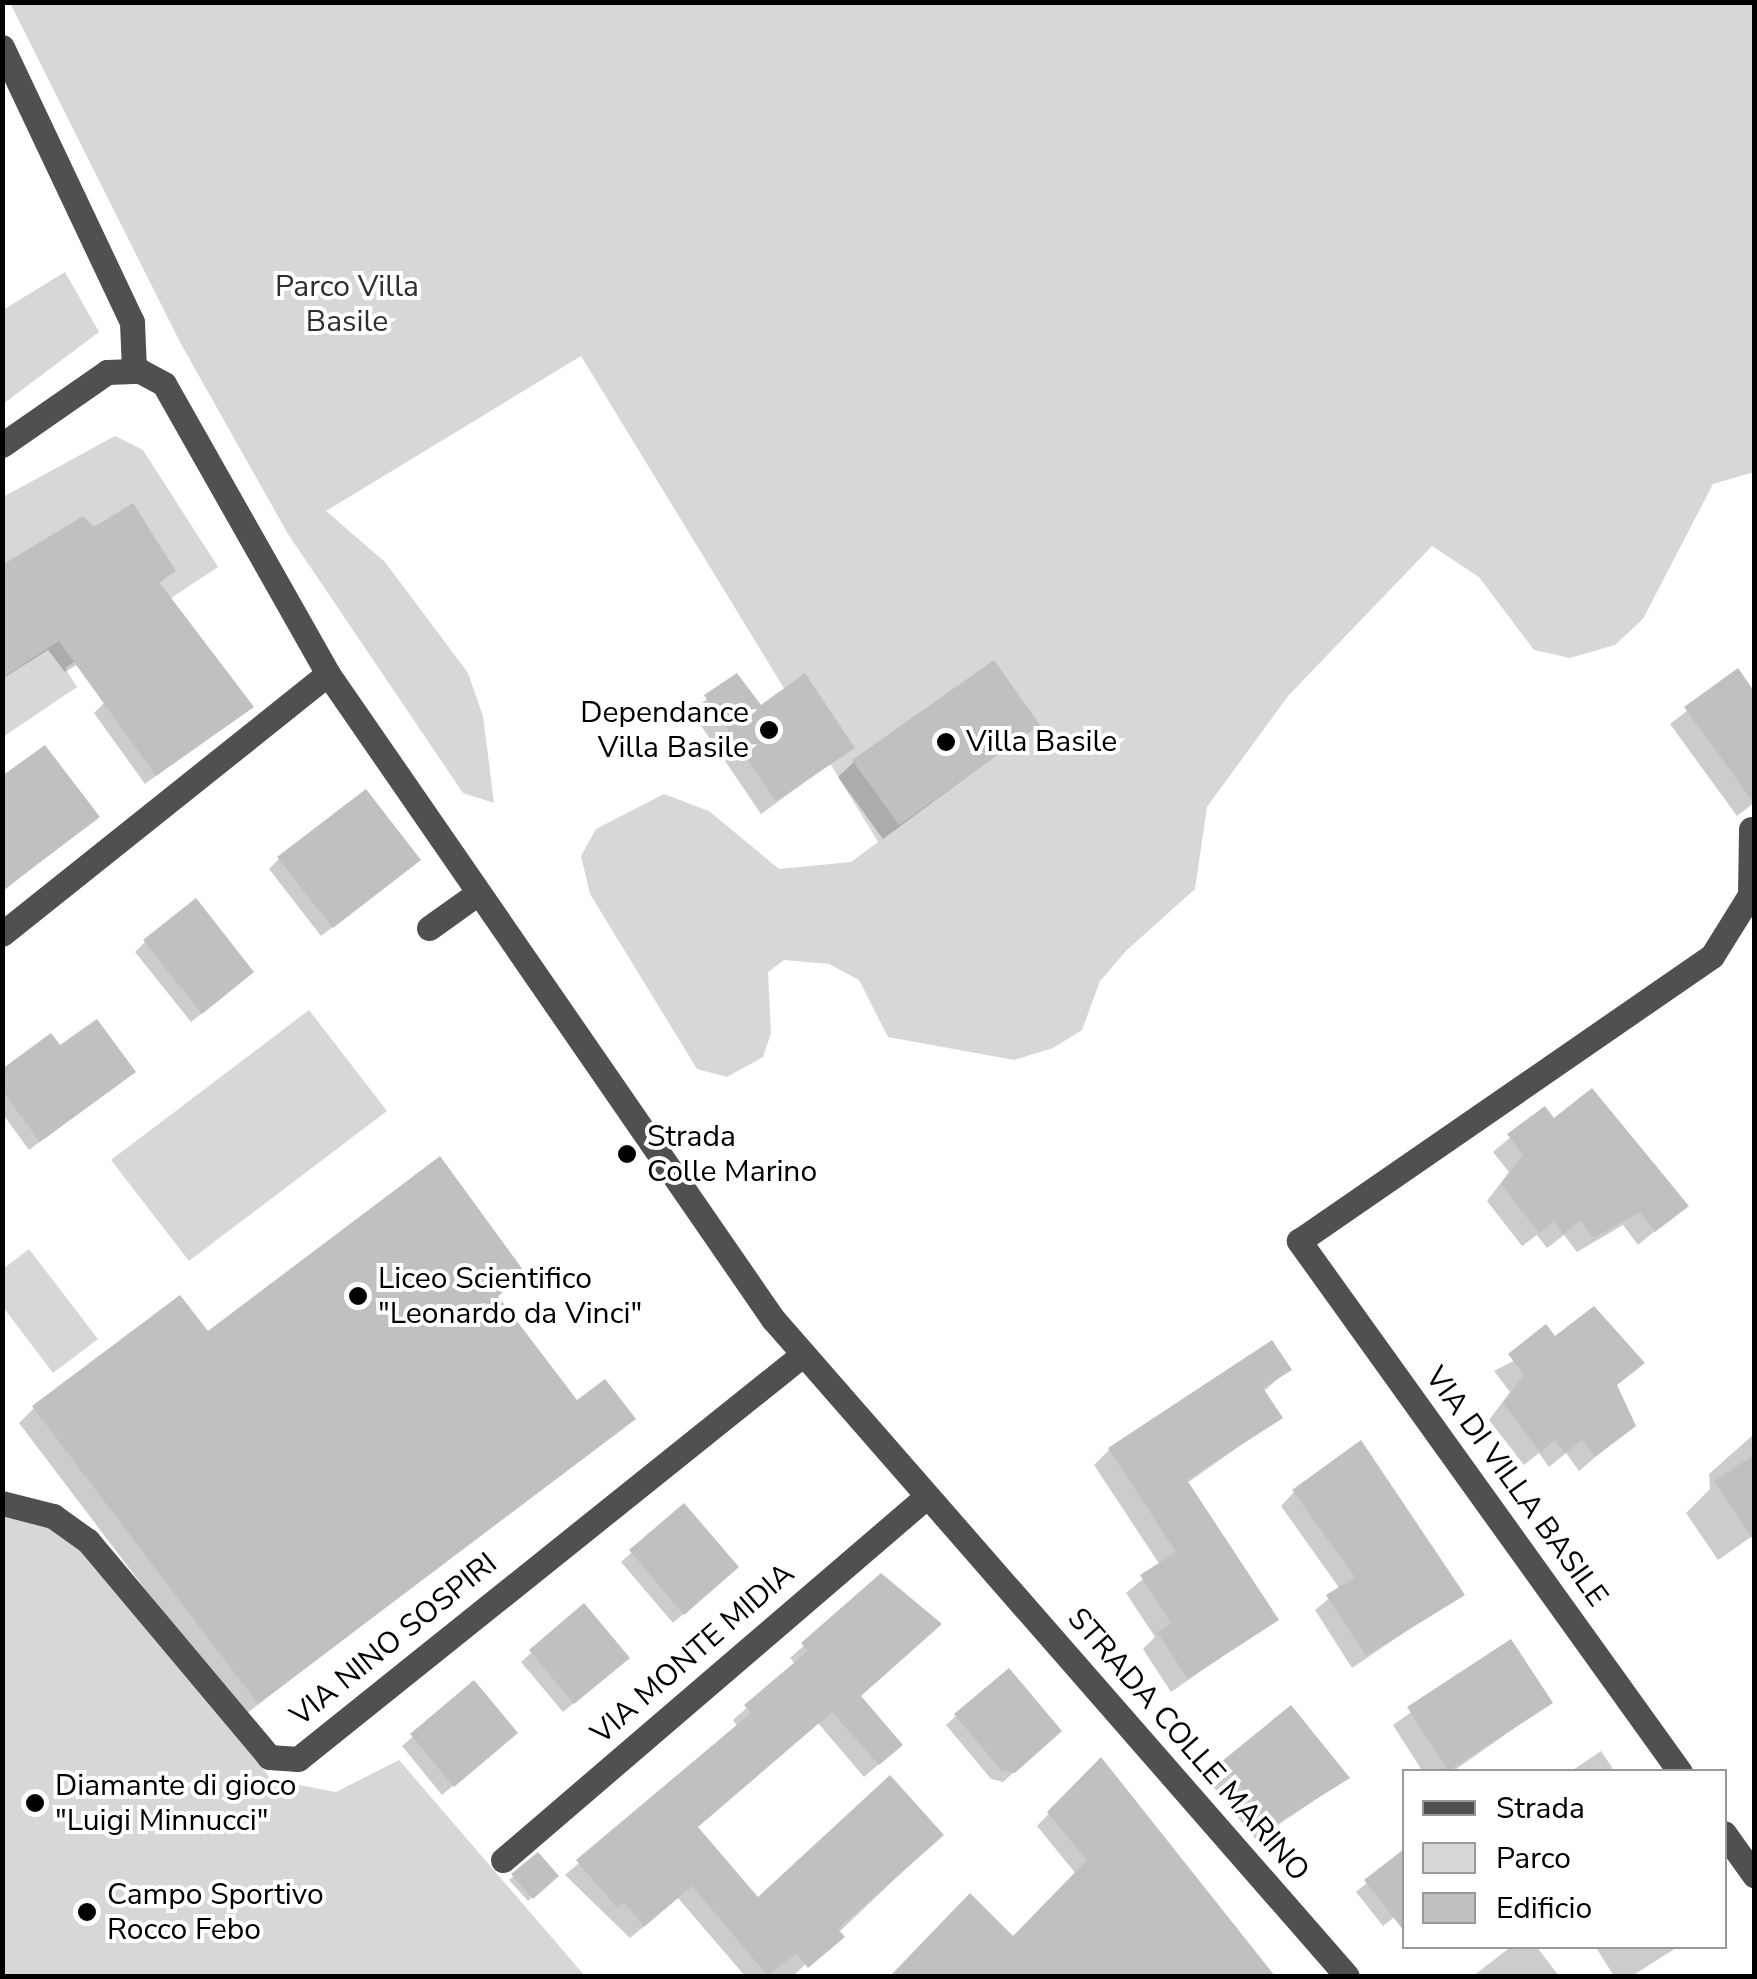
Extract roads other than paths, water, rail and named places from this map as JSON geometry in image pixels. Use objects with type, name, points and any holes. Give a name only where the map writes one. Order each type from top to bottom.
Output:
[{"type":"street","points":[[2,47],[132,322],[134,370],[108,372],[2,445]]},
{"type":"street","name":"STRADA COLLE MARINO","points":[[134,370],[164,384],[328,674],[801,1356],[1347,1976]]},
{"type":"street","points":[[2,934],[328,674]]},
{"type":"street","name":"VIA DI VILLA BASILE","points":[[1678,1769],[1299,1241],[1712,956],[1750,896],[1751,829]]},
{"type":"street","points":[[429,928],[478,893]]},
{"type":"street","name":"VIA NINO SOSPIRI","points":[[2,1504],[52,1516],[88,1540],[269,1758],[298,1759],[801,1356]]},
{"type":"street","name":"VIA MONTE MIDIA","points":[[503,1860],[926,1498]]},
{"type":"street","points":[[1727,1837],[1754,1874]]},
{"type":"place","name":"Dependance Villa Basile","points":[[769,730]]},
{"type":"place","name":"Villa Basile","points":[[946,742]]},
{"type":"place","name":"Strada Colle Marino","points":[[627,1154]]},
{"type":"place","name":"Liceo Scientifico \"Leonardo da Vinci\"","points":[[358,1296]]},
{"type":"place","name":"Diamante di gioco \"Luigi Minnucci\"","points":[[35,1803]]},
{"type":"place","name":"Campo Sportivo Rocco Febo","points":[[87,1912]]},
{"type":"park label","name":"Parco Villa Basile","points":[[347,304]]}]
